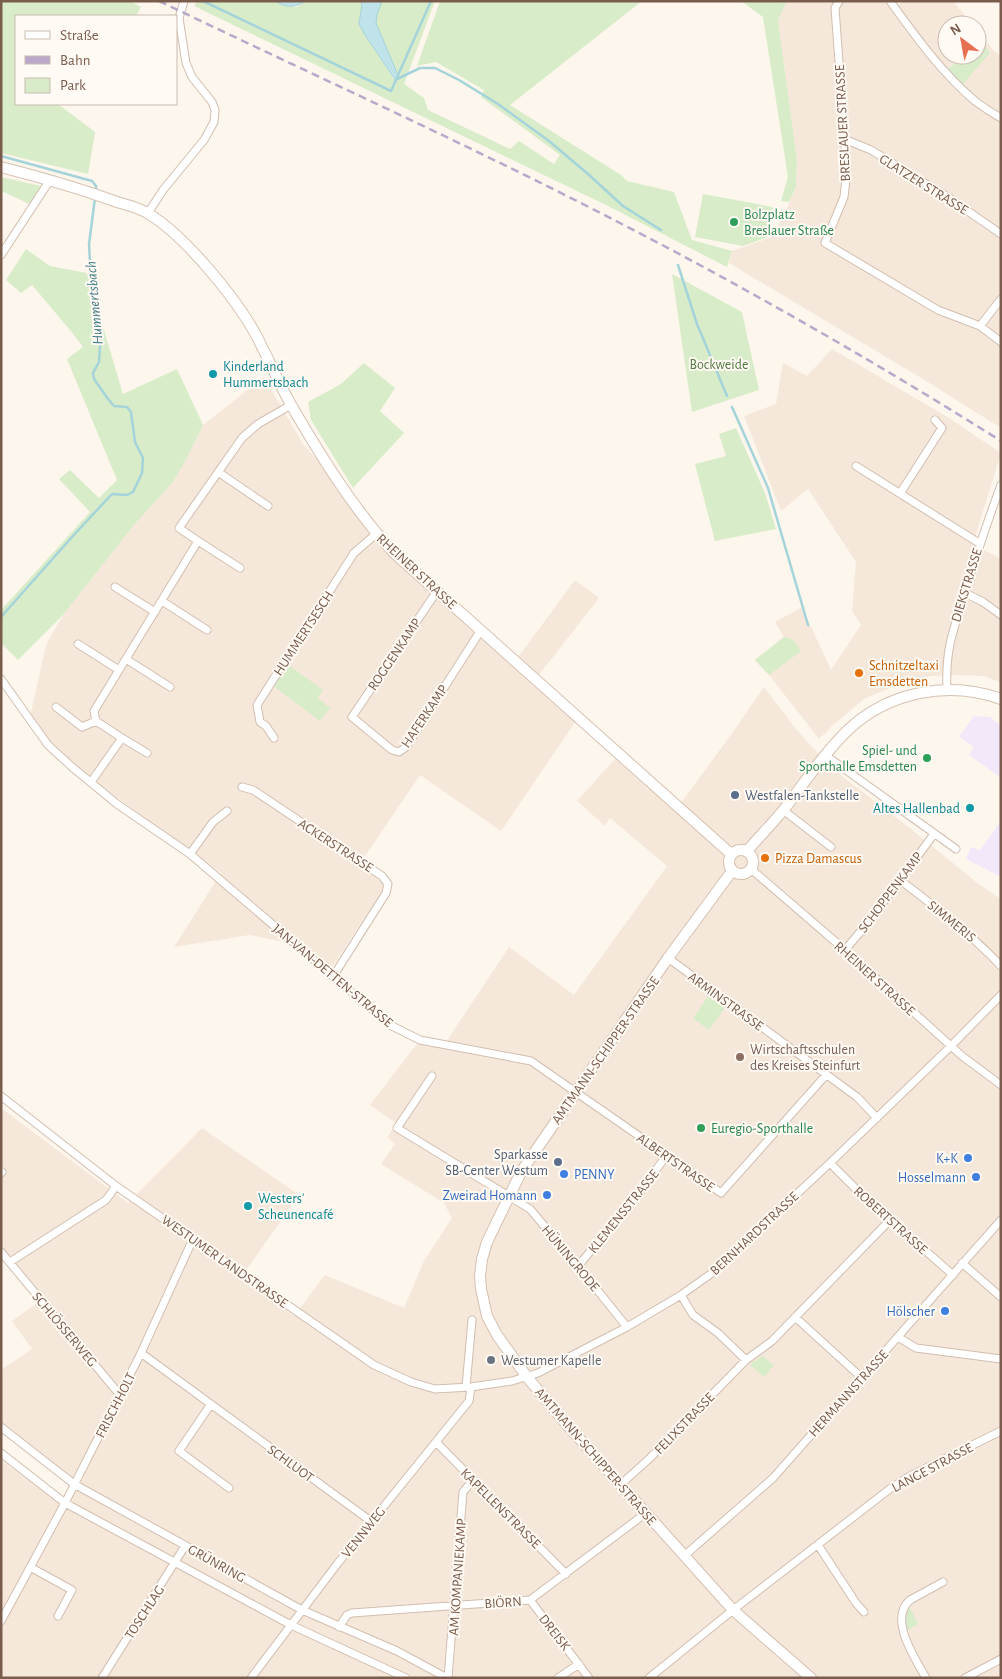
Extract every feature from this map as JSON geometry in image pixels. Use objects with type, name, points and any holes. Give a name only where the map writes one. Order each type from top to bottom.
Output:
[{"type":"street","name":"BRESLAUER STRASSE","points":[[839,1],[835,8],[847,170],[844,197],[825,243],[938,310],[980,326]]},
{"type":"street","points":[[890,1],[927,52],[945,72],[976,102],[1001,118]]},
{"type":"street","points":[[148,213],[163,190],[204,140],[214,122],[215,110],[212,102],[192,77],[186,63],[179,18],[183,4]]},
{"type":"street","name":"GLATZER STRASSE","points":[[844,139],[871,150],[946,196],[1001,234]]},
{"type":"street","name":"RHEINER STRASSE","points":[[1,166],[90,192],[148,213],[178,236],[230,297],[255,334],[292,405],[334,474],[376,534],[393,552],[731,854]]},
{"type":"street","points":[[1,255],[50,180]]},
{"type":"street","points":[[1001,299],[980,326],[1001,342]]},
{"type":"street","points":[[240,568],[179,528],[242,438],[258,424],[292,405]]},
{"type":"street","points":[[901,492],[942,428],[935,420]]},
{"type":"street","points":[[856,466],[901,492],[980,543]]},
{"type":"street","points":[[218,472],[268,506]]},
{"type":"street","name":"DIEKSTRASSE","points":[[947,689],[948,648],[952,630],[1001,485]]},
{"type":"street","name":"HUMMERTSESCH","points":[[274,738],[266,726],[260,722],[257,705],[354,553],[376,534]]},
{"type":"street","points":[[146,753],[96,721],[94,711],[198,541]]},
{"type":"street","points":[[115,587],[155,612]]},
{"type":"street","name":"ROGGENKAMP","points":[[352,717],[437,591]]},
{"type":"street","points":[[965,593],[1001,615]]},
{"type":"street","points":[[162,601],[207,630]]},
{"type":"street","name":"HAFERKAMP","points":[[352,717],[392,750],[400,752],[406,747],[481,630]]},
{"type":"street","points":[[78,644],[119,670]]},
{"type":"street","points":[[126,659],[170,687]]},
{"type":"street","name":"JAN-VAN-DETTEN-STRASSE","points":[[1,678],[48,745],[117,804],[190,854],[334,975],[336,979],[376,1014],[398,1030],[420,1040],[531,1061],[575,1092]]},
{"type":"street","points":[[747,851],[783,810],[825,755],[848,730],[876,709],[906,696],[947,689],[977,692],[1001,699]]},
{"type":"street","points":[[56,707],[82,727],[96,721]]},
{"type":"street","points":[[91,782],[122,738]]},
{"type":"street","points":[[825,755],[956,849]]},
{"type":"street","name":"ACKERSTRASSE","points":[[242,787],[253,790],[364,863],[382,876],[388,884],[386,893],[334,975]]},
{"type":"street","points":[[783,810],[831,847]]},
{"type":"street","points":[[190,854],[212,822],[227,811]]},
{"type":"street","name":"SCHOPPENKAMP","points":[[845,950],[871,919],[934,834]]},
{"type":"street","points":[[739,850],[747,851],[753,859],[751,869],[747,873],[742,874],[732,871],[728,862],[731,854],[739,850]]},
{"type":"street","name":"RHEINER STRASSE","points":[[751,869],[845,950],[962,1056],[1001,1085]]},
{"type":"street","name":"AMTMANN-SCHIPPER-STRASSE","points":[[732,871],[668,958],[521,1172],[487,1242],[482,1259],[481,1289],[490,1322],[527,1377],[620,1485],[733,1610],[811,1678]]},
{"type":"street","name":"SIMMERIS","points":[[900,880],[953,920],[985,948],[1001,966]]},
{"type":"street","name":"ARMINSTRASSE","points":[[668,958],[857,1098],[877,1118]]},
{"type":"street","name":"BERNHARDSTRASSE","points":[[527,1377],[627,1327],[681,1295],[712,1273],[877,1118],[1001,995]]},
{"type":"street","name":"ALBERTSTRASSE","points":[[575,1092],[721,1193],[826,1075]]},
{"type":"street","name":"HÜNINGRODE","points":[[432,1076],[397,1128],[530,1209],[627,1327]]},
{"type":"street","name":"WESTUMER LANDSTRASSE","points":[[1,1096],[116,1186],[374,1365],[411,1382],[435,1389],[468,1387],[527,1377]]},
{"type":"street","name":"KLEMENSSTRASSE","points":[[578,1266],[644,1187],[666,1156]]},
{"type":"street","name":"ROBERTSTRASSE","points":[[830,1163],[858,1191],[953,1275]]},
{"type":"street","points":[[10,1262],[106,1200],[116,1186]]},
{"type":"street","name":"FELIXSTRASSE","points":[[620,1485],[650,1458],[746,1360],[772,1341],[890,1220]]},
{"type":"street","name":"HERMANNSTRASSE","points":[[684,1556],[773,1478],[1001,1220]]},
{"type":"street","name":"FRISCHHOLT","points":[[1,1621],[65,1503],[120,1395],[193,1239]]},
{"type":"street","name":"SCHLÖSSERWEG","points":[[1,1252],[120,1395]]},
{"type":"street","points":[[962,1264],[1001,1297]]},
{"type":"street","points":[[681,1295],[693,1315],[718,1333],[746,1360]]},
{"type":"street","points":[[795,1317],[862,1378]]},
{"type":"street","points":[[468,1387],[472,1320]]},
{"type":"street","points":[[898,1338],[916,1348],[1001,1359]]},
{"type":"street","name":"SCHLUOT","points":[[141,1353],[372,1522]]},
{"type":"street","name":"VENNWEG","points":[[251,1678],[338,1563],[469,1401],[468,1387]]},
{"type":"street","points":[[211,1404],[179,1452],[229,1488]]},
{"type":"street","name":"GRÜNRING","points":[[1,1427],[74,1484],[302,1610],[397,1652],[448,1678]]},
{"type":"street","name":"LANGE STRASSE","points":[[649,1678],[733,1610],[891,1488],[910,1476],[1001,1431]]},
{"type":"street","name":"KAPELLENSTRASSE","points":[[436,1442],[566,1574]]},
{"type":"street","name":"GRÜNRING","points":[[1,1453],[65,1503],[291,1625],[406,1678]]},
{"type":"street","name":"AM KOMPANIEKAMP","points":[[448,1678],[463,1492],[473,1480]]},
{"type":"street","name":"BIÖRN","points":[[338,1626],[346,1615],[352,1613],[530,1600],[646,1513]]},
{"type":"street","points":[[818,1545],[856,1603],[864,1612]]},
{"type":"street","name":"TOSCHLAG","points":[[102,1678],[185,1546]]},
{"type":"street","points":[[30,1567],[72,1590],[58,1616]]},
{"type":"street","points":[[926,1678],[905,1638],[902,1612],[910,1600],[943,1582]]},
{"type":"street","name":"DREISK","points":[[530,1600],[589,1678]]},
{"type":"street","points":[[966,1678],[1001,1659]]},
{"type":"street","name":"DREISK","points":[[558,1678],[579,1664]]},
{"type":"shaded area","points":[[787,1],[896,1],[898,5],[904,1],[953,1],[965,15],[937,15],[937,65],[987,65],[987,42],[1001,56],[1001,428],[729,263],[732,251],[772,237],[796,187],[797,160],[778,20]]},
{"type":"shaded area","points":[[832,349],[949,418],[1001,453],[973,544],[1001,559],[1001,683],[984,676],[958,675],[931,676],[901,683],[864,699],[819,739],[755,660],[784,637],[775,622],[802,607],[831,670],[861,625],[852,611],[856,562],[808,489],[781,511],[744,416],[776,404],[783,363],[807,376]]},
{"type":"shaded area","points":[[264,377],[303,444],[329,473],[374,539],[469,624],[516,660],[575,580],[599,598],[532,684],[576,721],[501,831],[420,775],[359,865],[386,885],[332,967],[307,947],[250,935],[174,947],[221,873],[96,782],[50,742],[30,717],[46,645],[63,615],[134,525],[173,482],[203,425]]},
{"type":"shaded area","points":[[764,687],[796,729],[830,767],[976,882],[1001,899],[1001,1678],[1,1678],[1,1460],[66,1508],[81,1483],[46,1458],[1,1421],[1,1370],[32,1349],[12,1321],[43,1299],[1,1248],[1,1108],[128,1203],[202,1128],[299,1195],[240,1279],[294,1316],[325,1275],[404,1308],[424,1261],[452,1218],[444,1203],[381,1164],[395,1144],[387,1137],[397,1124],[370,1105],[419,1041],[442,1048],[509,947],[574,995],[667,866],[610,818],[605,826],[577,801],[615,759],[675,811]]},
{"type":"shaded area","points":[[974,716],[990,717],[1001,726],[1001,778],[969,755],[974,747],[959,737]]},
{"type":"shaded area","points":[[1001,821],[1001,877],[966,859],[971,847],[980,850]]},
{"type":"green space","points":[[1,1],[130,1],[141,7],[137,15],[15,15],[15,105],[59,105],[95,132],[88,174],[1,153]]},
{"type":"green space","points":[[197,1],[275,1],[285,6],[297,7],[306,1],[359,1],[362,4],[359,24],[395,81],[398,75],[376,23],[382,1],[435,1],[404,84],[424,98],[428,110],[510,149],[519,141],[554,164],[560,155],[481,97],[484,90],[436,62],[417,66],[440,1],[642,1],[510,105],[621,175],[627,181],[674,192],[692,240],[732,251],[727,267],[606,205],[194,6]]},
{"type":"green space","points":[[741,1],[787,1],[778,20],[797,160],[796,187],[789,202],[781,201],[788,177],[763,17]]},
{"type":"green space","points":[[953,65],[980,65],[962,85],[947,70]]},
{"type":"green space","points":[[1,177],[41,186],[29,204],[4,192],[1,194]]},
{"type":"green space","name":"Bolzplatz Breslauer Straße","points":[[703,194],[773,207],[768,237],[743,246],[695,237]]},
{"type":"green space","points":[[26,249],[50,266],[87,273],[123,394],[177,369],[203,425],[173,482],[134,525],[63,615],[18,660],[1,643],[1,610],[90,512],[59,479],[70,470],[99,498],[117,480],[67,359],[83,347],[32,285],[21,293],[6,280]]},
{"type":"green space","name":"Bockweide","points":[[672,274],[742,312],[759,390],[692,412]]},
{"type":"green space","points":[[364,363],[395,388],[380,411],[404,433],[353,488],[311,420],[308,402],[341,384]]},
{"type":"green space","points":[[736,428],[765,493],[776,529],[715,541],[695,464],[726,456],[719,434]]},
{"type":"green space","points":[[784,637],[793,639],[801,651],[769,675],[755,660]]},
{"type":"green space","points":[[286,663],[323,690],[318,698],[330,708],[320,721],[272,685]]},
{"type":"green space","points":[[708,996],[725,1008],[709,1030],[693,1018]]},
{"type":"green space","points":[[763,1356],[774,1365],[764,1377],[751,1366],[751,1363]]},
{"type":"green space","points":[[909,1606],[918,1624],[906,1631],[905,1615]]},
{"type":"water","points":[[275,1],[306,1],[290,6]]},
{"type":"water","points":[[359,1],[382,1],[376,23],[398,75],[396,81],[359,24],[362,4]]},
{"type":"waterway","points":[[203,1],[391,91],[431,1]]},
{"type":"waterway","points":[[397,79],[420,68],[435,68],[459,80],[498,104],[549,141],[623,206],[661,230]]},
{"type":"waterway","name":"Hummertsbach","points":[[1,156],[92,181],[96,186],[96,193]]},
{"type":"waterway","name":"Hummertsbach","points":[[1,617],[112,494],[127,495],[133,492],[142,473],[143,458],[135,442],[131,412],[127,407],[114,406],[94,379],[93,373],[99,362],[100,347],[99,331],[93,315],[89,244],[95,198]]},
{"type":"waterway","points":[[678,265],[697,324],[727,396]]},
{"type":"waterway","points":[[732,407],[768,488],[808,625]]},
{"type":"railway","points":[[159,1],[448,138],[620,223],[717,274],[813,328],[1001,441]]},
{"type":"place","name":"Bolzplatz Breslauer Straße","points":[[734,222]]},
{"type":"place","name":"Kinderland Hummertsbach","points":[[213,374]]},
{"type":"place","name":"Schnitzeltaxi Emsdetten","points":[[859,673]]},
{"type":"place","name":"Spiel- und Sporthalle Emsdetten","points":[[927,758]]},
{"type":"place","name":"Westfalen-Tankstelle","points":[[735,795]]},
{"type":"place","name":"Altes Hallenbad","points":[[970,808]]},
{"type":"place","name":"Pizza Damascus","points":[[765,858]]},
{"type":"place","name":"Wirtschaftsschulen des Kreises Steinfurt","points":[[740,1057]]},
{"type":"place","name":"Euregio-Sporthalle","points":[[701,1128]]},
{"type":"place","name":"K+K","points":[[968,1158]]},
{"type":"place","name":"Sparkasse SB-Center Westum","points":[[558,1162]]},
{"type":"place","name":"PENNY","points":[[564,1174]]},
{"type":"place","name":"Hosselmann","points":[[976,1177]]},
{"type":"place","name":"Zweirad Homann","points":[[547,1195]]},
{"type":"place","name":"Westers' Scheunencafé","points":[[248,1206]]},
{"type":"place","name":"Hölscher","points":[[945,1311]]},
{"type":"place","name":"Westumer Kapelle","points":[[491,1360]]}]
